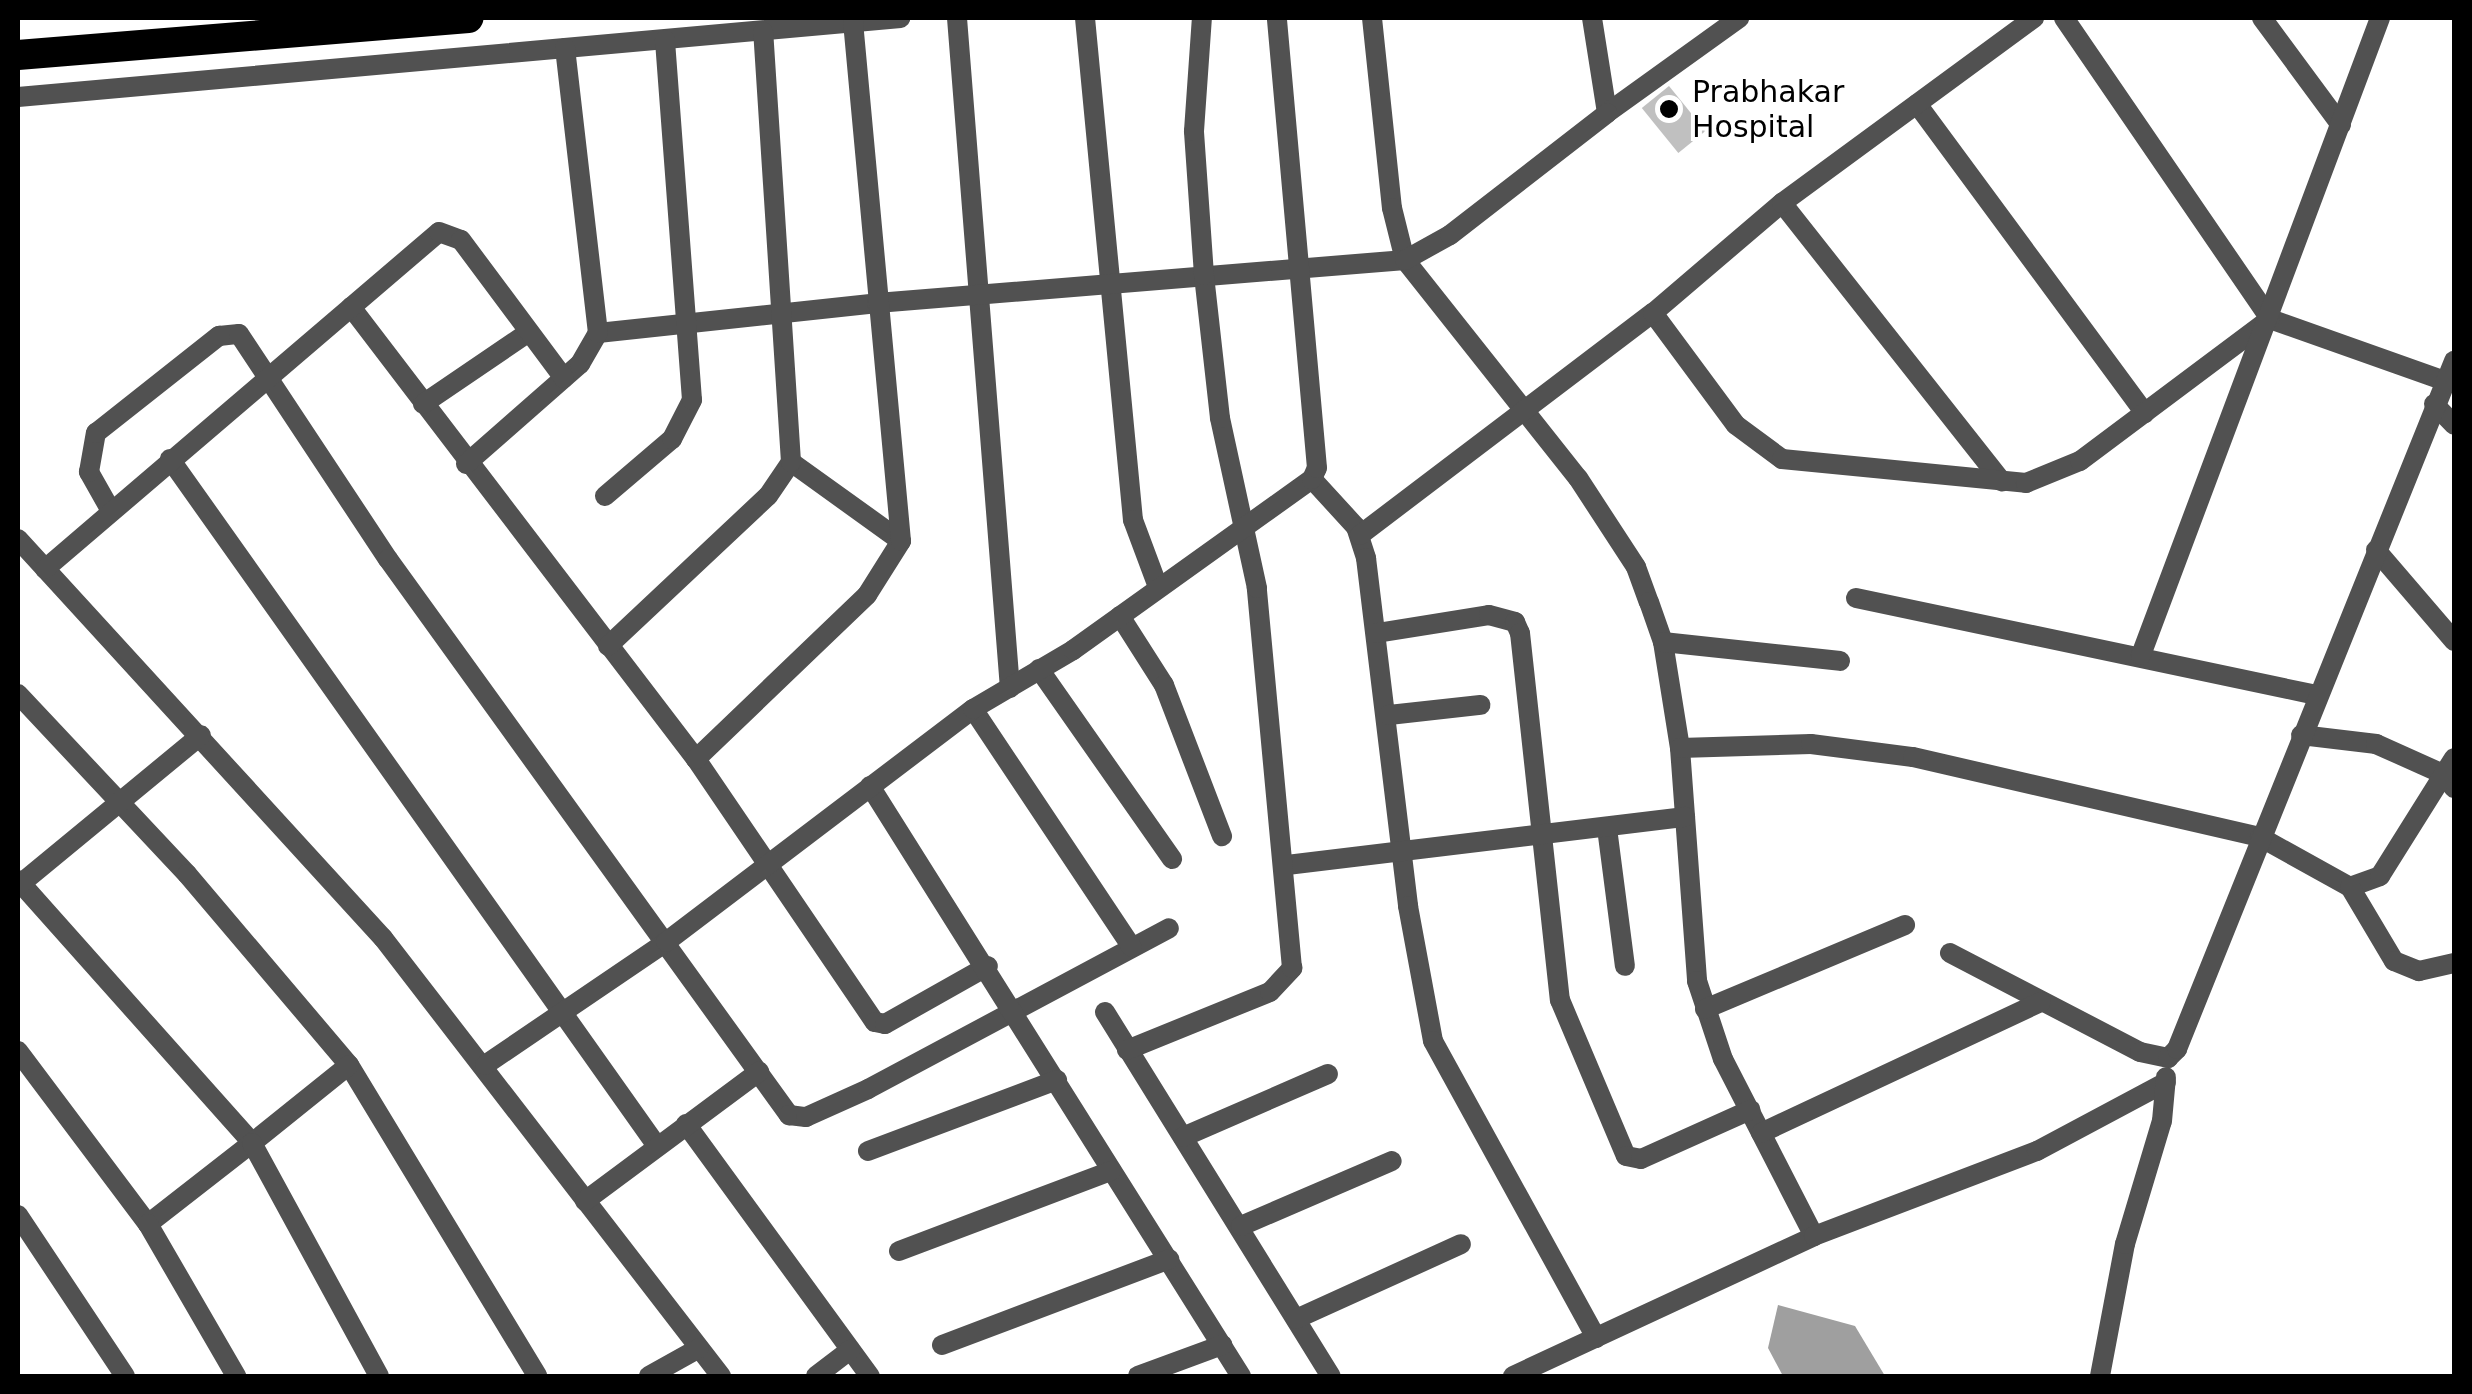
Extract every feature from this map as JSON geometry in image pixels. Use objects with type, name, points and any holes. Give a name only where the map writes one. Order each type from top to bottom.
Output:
[{"type":"highway","points":[[18,56],[468,18]]},
{"type":"street","points":[[18,97],[900,18]]},
{"type":"street","points":[[957,18],[1010,688]]},
{"type":"street","points":[[1085,18],[1133,520],[1158,587]]},
{"type":"street","points":[[1126,1050],[1270,992],[1288,978],[1287,865],[1245,528],[1220,418],[1204,275],[1194,130],[1202,18]]},
{"type":"street","points":[[485,1065],[666,942],[974,709],[1120,616],[1312,479],[1317,468],[1277,18]]},
{"type":"street","points":[[1372,18],[1392,208],[1404,260],[1522,407],[1615,532],[1663,642],[1680,748],[1692,946],[1704,1009],[1814,1236]]},
{"type":"street","points":[[1592,18],[1608,113]]},
{"type":"street","points":[[598,333],[877,302],[1404,260],[1450,236],[1608,113],[1740,18]]},
{"type":"street","points":[[1360,535],[1522,407],[1653,313],[1782,203],[2034,18]]},
{"type":"street","points":[[2064,18],[2270,320],[2445,381]]},
{"type":"street","points":[[2262,18],[2341,125]]},
{"type":"street","points":[[2141,655],[2270,320],[2380,18]]},
{"type":"street","points":[[696,760],[867,595],[900,540],[900,489],[877,302],[853,22]]},
{"type":"street","points":[[608,646],[768,496],[791,462],[763,32]]},
{"type":"street","points":[[605,496],[672,439],[687,417],[688,322],[665,40]]},
{"type":"street","points":[[466,464],[589,354],[598,333],[566,48]]},
{"type":"street","points":[[1917,104],[2144,413]]},
{"type":"street","points":[[1782,203],[2002,482]]},
{"type":"street","points":[[44,569],[272,377],[430,236],[447,232],[461,240],[564,378]]},
{"type":"street","points":[[351,307],[466,464],[696,760],[875,1022],[885,1024],[988,966]]},
{"type":"street","points":[[1653,313],[1736,425],[1782,458],[2002,482],[2050,478],[2270,320]]},
{"type":"street","points":[[423,404],[529,332]]},
{"type":"street","points":[[111,512],[94,485],[87,458],[106,425],[226,333],[240,334],[272,377],[388,559],[789,1115],[806,1117],[1169,928]]},
{"type":"street","points":[[2100,1376],[2166,1082],[2168,1058],[2184,1038],[2317,694],[2454,360]]},
{"type":"street","points":[[2434,404],[2454,425]]},
{"type":"street","points":[[170,459],[657,1146]]},
{"type":"street","points":[[791,462],[900,540]]},
{"type":"street","points":[[1312,479],[1360,535],[1389,714],[1420,986],[1442,1067],[1596,1338]]},
{"type":"street","points":[[18,539],[342,890],[485,1065],[721,1376]]},
{"type":"street","points":[[2376,550],[2454,641]]},
{"type":"street","points":[[1856,598],[2317,694]]},
{"type":"street","points":[[1377,634],[1489,615],[1515,622],[1523,647],[1541,835],[1564,1012],[1620,1148],[1641,1159],[1750,1110]]},
{"type":"street","points":[[1120,616],[1164,686],[1222,836]]},
{"type":"street","points":[[1663,642],[1840,662]]},
{"type":"street","points":[[1039,670],[1172,859]]},
{"type":"street","points":[[18,694],[278,977],[350,1065],[537,1376]]},
{"type":"street","points":[[1389,714],[1480,705]]},
{"type":"street","points":[[974,709],[1132,947]]},
{"type":"street","points":[[201,734],[19,883],[252,1142],[379,1376]]},
{"type":"street","points":[[2301,735],[2362,740],[2451,774],[2380,876],[2350,886]]},
{"type":"street","points":[[1680,748],[1777,743],[1880,751],[2260,838],[2350,886],[2394,961],[2419,971],[2454,963]]},
{"type":"street","points":[[870,786],[1015,1008],[1241,1376]]},
{"type":"street","points":[[1287,865],[1685,817]]},
{"type":"street","points":[[1607,828],[1625,966]]},
{"type":"street","points":[[1704,1009],[1906,925]]},
{"type":"street","points":[[1950,953],[2140,1052],[2168,1058]]},
{"type":"street","points":[[1761,1133],[2041,1002]]},
{"type":"street","points":[[1105,1012],[1332,1376]]},
{"type":"street","points":[[18,1051],[148,1224],[236,1376]]},
{"type":"street","points":[[148,1224],[350,1065]]},
{"type":"street","points":[[586,1201],[759,1072]]},
{"type":"street","points":[[1183,1138],[1328,1074]]},
{"type":"street","points":[[868,1151],[1057,1080]]},
{"type":"street","points":[[1513,1376],[1814,1236],[2037,1151],[2166,1082]]},
{"type":"street","points":[[686,1124],[870,1376]]},
{"type":"street","points":[[1240,1226],[1392,1161]]},
{"type":"street","points":[[900,1252],[1112,1170]]},
{"type":"street","points":[[18,1215],[125,1376]]},
{"type":"street","points":[[1296,1320],[1460,1244]]},
{"type":"street","points":[[942,1345],[1168,1259]]},
{"type":"street","points":[[1138,1376],[1222,1345]]},
{"type":"street","points":[[649,1376],[699,1348]]},
{"type":"street","points":[[816,1376],[850,1350]]},
{"type":"shaded area","points":[[1778,1305],[1855,1326],[1885,1376],[1783,1376],[1768,1348]]},
{"type":"building","points":[[1669,86],[1706,131],[1678,153],[1642,108]]},
{"type":"place","name":"Prabhakar Hospital","points":[[1669,109]]}]
